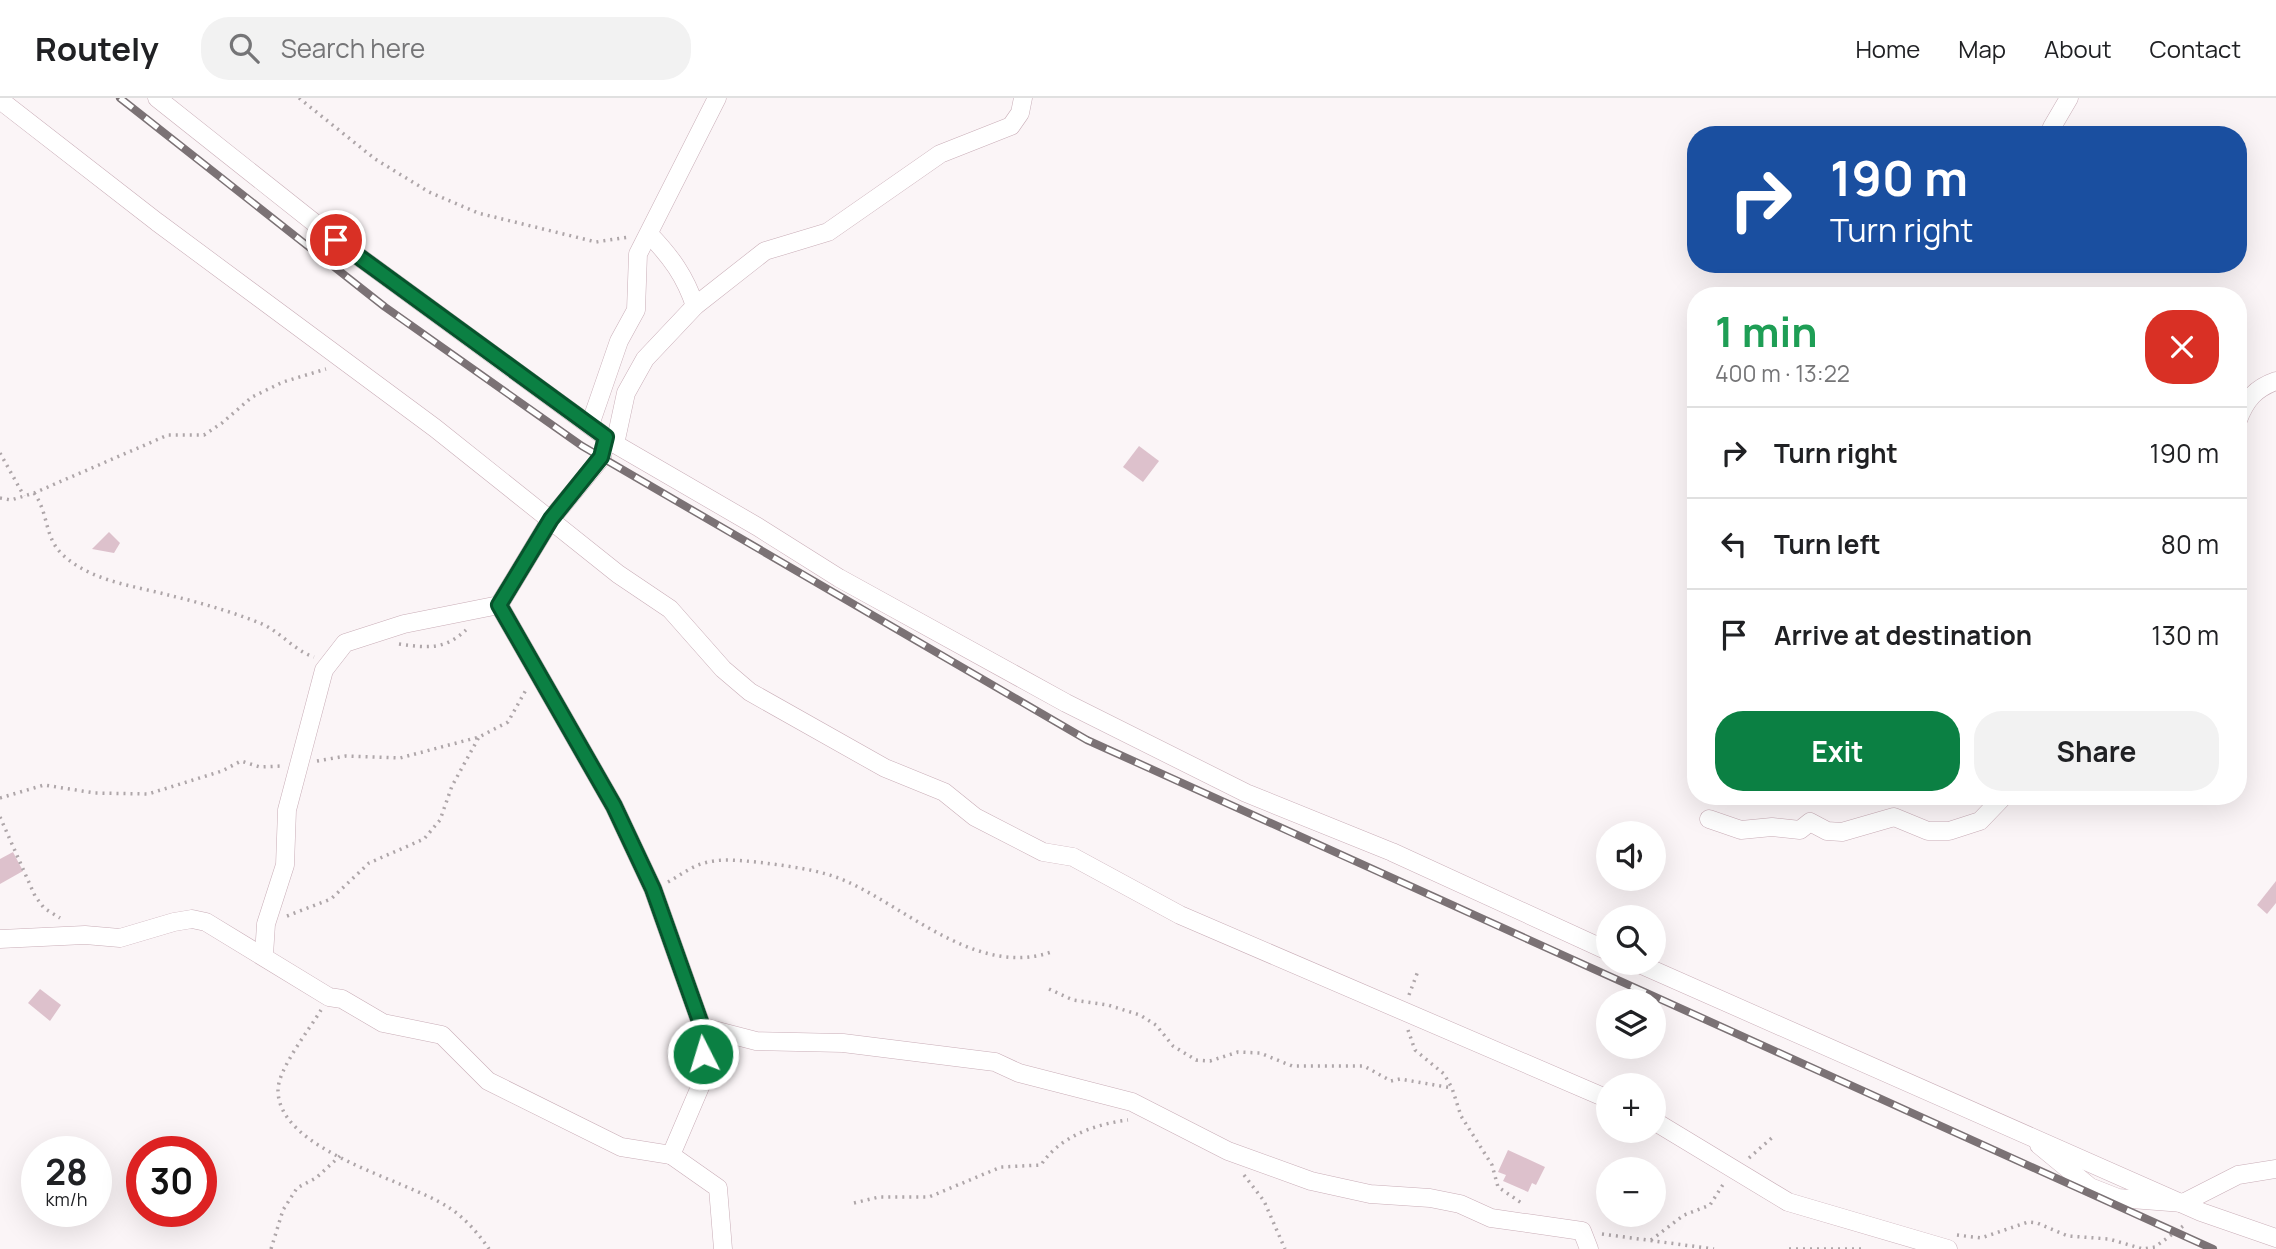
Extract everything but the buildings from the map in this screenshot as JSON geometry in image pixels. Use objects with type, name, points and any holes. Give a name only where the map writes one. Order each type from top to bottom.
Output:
[{"type":"street","points":[[157,98],[336,240],[611,440],[839,578],[1066,703],[1246,793],[1392,852],[1596,946]]},
{"type":"street","points":[[590,425],[619,341],[636,310],[636,261],[717,98]]},
{"type":"street","points":[[264,955],[266,924],[285,865],[287,810],[324,670],[345,643],[404,624],[499,605],[551,519],[601,457],[611,440],[626,393],[645,359],[695,306],[765,251],[828,232],[940,154],[1011,126],[1020,113],[1023,98]]},
{"type":"street","points":[[2053,126],[2068,98]]},
{"type":"street","points":[[0,100],[551,519],[618,574],[670,609],[723,669],[750,692],[886,768],[944,792],[975,817],[1043,852],[1073,858],[1180,915],[1596,1094]]},
{"type":"street","points":[[649,234],[676,262],[687,282],[695,306]]},
{"type":"street","points":[[2247,401],[2259,387],[2276,381]]},
{"type":"street","points":[[499,605],[614,806],[653,889],[702,1027],[703,1080],[671,1155]]},
{"type":"street","points":[[1709,819],[1741,830],[1772,827],[1800,830],[1810,822],[1827,831],[1842,832],[1894,817],[1928,831],[1949,831],[1980,821],[1995,805]]},
{"type":"street","points":[[0,939],[85,935],[120,938],[192,919],[206,922],[329,997],[342,999],[383,1023],[442,1035],[488,1081],[621,1147],[671,1155],[718,1188],[723,1249]]},
{"type":"street","points":[[1665,975],[2026,1133],[2201,1213],[2276,1238]]},
{"type":"street","points":[[702,1027],[756,1041],[843,1043],[995,1062],[1019,1073],[1132,1102],[1228,1151],[1311,1181],[1370,1194],[1440,1200],[1460,1204],[1491,1218],[1582,1231],[1589,1249]]},
{"type":"street","points":[[1666,1128],[1788,1202],[1948,1249]]},
{"type":"street","points":[[2183,1203],[2238,1175],[2276,1169]]},
{"type":"path","points":[[299,98],[375,159],[429,192],[478,213],[596,242],[649,234]]},
{"type":"path","points":[[0,498],[11,500],[34,493],[169,435],[204,435],[252,397],[283,382],[327,369]]},
{"type":"path","points":[[0,453],[24,496]]},
{"type":"path","points":[[34,493],[43,505],[52,542],[75,564],[120,584],[201,604],[261,624],[305,654],[333,658]]},
{"type":"path","points":[[389,643],[440,647],[450,644],[472,624]]},
{"type":"path","points":[[266,924],[331,899],[369,863],[424,839],[440,820],[452,786],[480,737]]},
{"type":"path","points":[[0,817],[35,896],[44,908],[85,935]]},
{"type":"path","points":[[653,889],[702,863],[722,860],[788,866],[827,874],[848,883],[928,931],[994,954],[1023,960],[1054,951]]},
{"type":"path","points":[[1418,971],[1410,987],[1407,1011],[1410,1038],[1415,1050],[1444,1074],[1452,1088],[1461,1116],[1492,1165],[1498,1187],[1524,1205],[1542,1227]]},
{"type":"path","points":[[1049,989],[1073,1000],[1108,1005],[1140,1015],[1156,1025],[1173,1046],[1196,1060],[1210,1061],[1238,1052],[1260,1053],[1292,1066],[1357,1065],[1391,1081],[1400,1079],[1452,1088]]},
{"type":"path","points":[[329,997],[281,1077],[278,1090],[287,1121],[300,1134],[340,1156],[448,1207],[478,1234],[489,1249]]},
{"type":"path","points":[[855,1203],[879,1197],[929,1197],[1002,1167],[1041,1165],[1052,1149],[1087,1130],[1121,1121],[1157,1116]]},
{"type":"path","points":[[1651,1240],[1684,1215],[1710,1205],[1735,1169],[1775,1135]]},
{"type":"path","points":[[1228,1151],[1264,1201],[1285,1249]]},
{"type":"path","points":[[271,1249],[283,1210],[297,1188],[316,1178],[340,1156]]},
{"type":"path","points":[[1923,1242],[1950,1234],[1981,1238],[2028,1223],[2068,1236],[2109,1240],[2143,1249],[2155,1247],[2201,1213]]},
{"type":"path","points":[[1582,1231],[1714,1249]]},
{"type":"path","points":[[1789,1249],[1866,1249]]},
{"type":"railway","points":[[120,98],[385,307],[582,446],[1087,740],[2213,1249]]},
{"type":"route","points":[[336,240],[606,437],[601,457],[580,487],[551,519],[499,605],[614,806],[653,889],[702,1027],[703,1054]]}]
